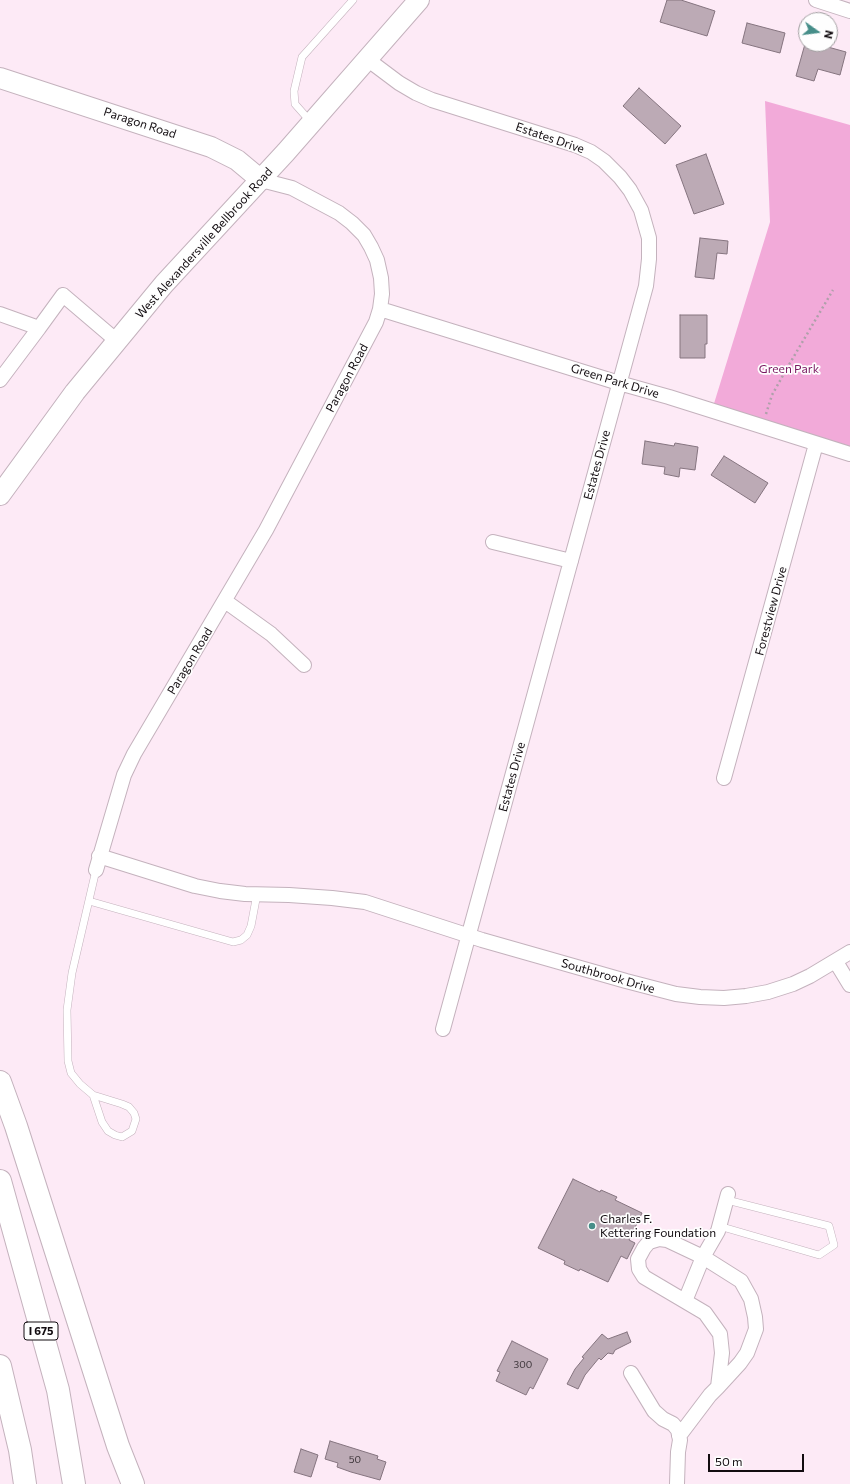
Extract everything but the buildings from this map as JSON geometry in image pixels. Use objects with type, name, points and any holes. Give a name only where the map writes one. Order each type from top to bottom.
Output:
[{"type":"highway","points":[[0,1082],[16,1126],[118,1446],[133,1484]]},
{"type":"highway","name":"I 675","points":[[0,1181],[58,1390],[74,1484]]},
{"type":"highway","points":[[0,1366],[20,1450],[25,1484]]},
{"type":"main road","name":"West Alexandersville Bellbrook Road","points":[[0,495],[75,392],[164,284],[262,180],[419,0]]},
{"type":"main road","name":"Paragon Road","points":[[0,78],[211,147],[237,160],[262,180]]},
{"type":"street","points":[[816,0],[850,11]]},
{"type":"street","name":"Estates Drive","points":[[367,59],[399,83],[432,100],[575,145],[591,152],[604,161],[620,177],[630,190],[641,210],[649,238],[649,259],[646,286],[469,936],[442,1029]]},
{"type":"street","name":"Paragon Road","points":[[96,870],[124,775],[134,754],[266,530],[376,322],[380,309],[382,294],[381,278],[377,260],[364,235],[339,213],[292,188],[262,180]]},
{"type":"street","points":[[0,380],[63,295],[117,341]]},
{"type":"street","name":"Green Park Drive","points":[[380,309],[850,454]]},
{"type":"street","points":[[0,314],[38,328]]},
{"type":"street","name":"Forestview Drive","points":[[724,778],[816,444]]},
{"type":"street","points":[[493,542],[571,561]]},
{"type":"street","points":[[225,601],[271,634],[304,664]]},
{"type":"street","name":"Southbrook Drive","points":[[99,856],[195,886],[220,892],[332,898],[365,902],[469,936],[676,994],[700,997],[739,997],[768,992],[793,984],[836,962],[850,952]]},
{"type":"street","points":[[836,962],[850,985]]},
{"type":"street","points":[[685,1301],[703,1257],[719,1226],[727,1197]]},
{"type":"street","points":[[679,1436],[710,1395],[718,1387],[740,1363],[747,1352],[756,1329],[755,1317],[751,1300],[741,1281],[703,1257],[667,1240],[659,1239],[648,1242],[638,1259],[639,1269],[644,1277],[705,1313],[720,1334],[722,1353],[718,1387]]},
{"type":"street","points":[[631,1372],[654,1411],[663,1419],[673,1424],[678,1430],[677,1484]]},
{"type":"lane","points":[[312,123],[295,104],[294,90],[302,57],[353,0]]},
{"type":"lane","points":[[94,1095],[102,1122],[108,1131],[122,1137],[132,1131],[136,1119],[134,1113],[129,1107],[94,1095],[80,1084],[71,1073],[68,1061],[67,1010],[72,973],[96,870]]},
{"type":"lane","points":[[89,901],[233,942],[240,940],[247,935],[251,926],[257,894]]},
{"type":"lane","points":[[719,1226],[819,1255],[834,1245],[829,1226],[727,1197]]},
{"type":"path","points":[[762,426],[772,395],[833,290]]},
{"type":"green space","name":"Green Park","points":[[765,101],[850,125],[850,454],[712,410],[770,222]]},
{"type":"place","name":"Charles F. Kettering Foundation","points":[[592,1226]]}]
